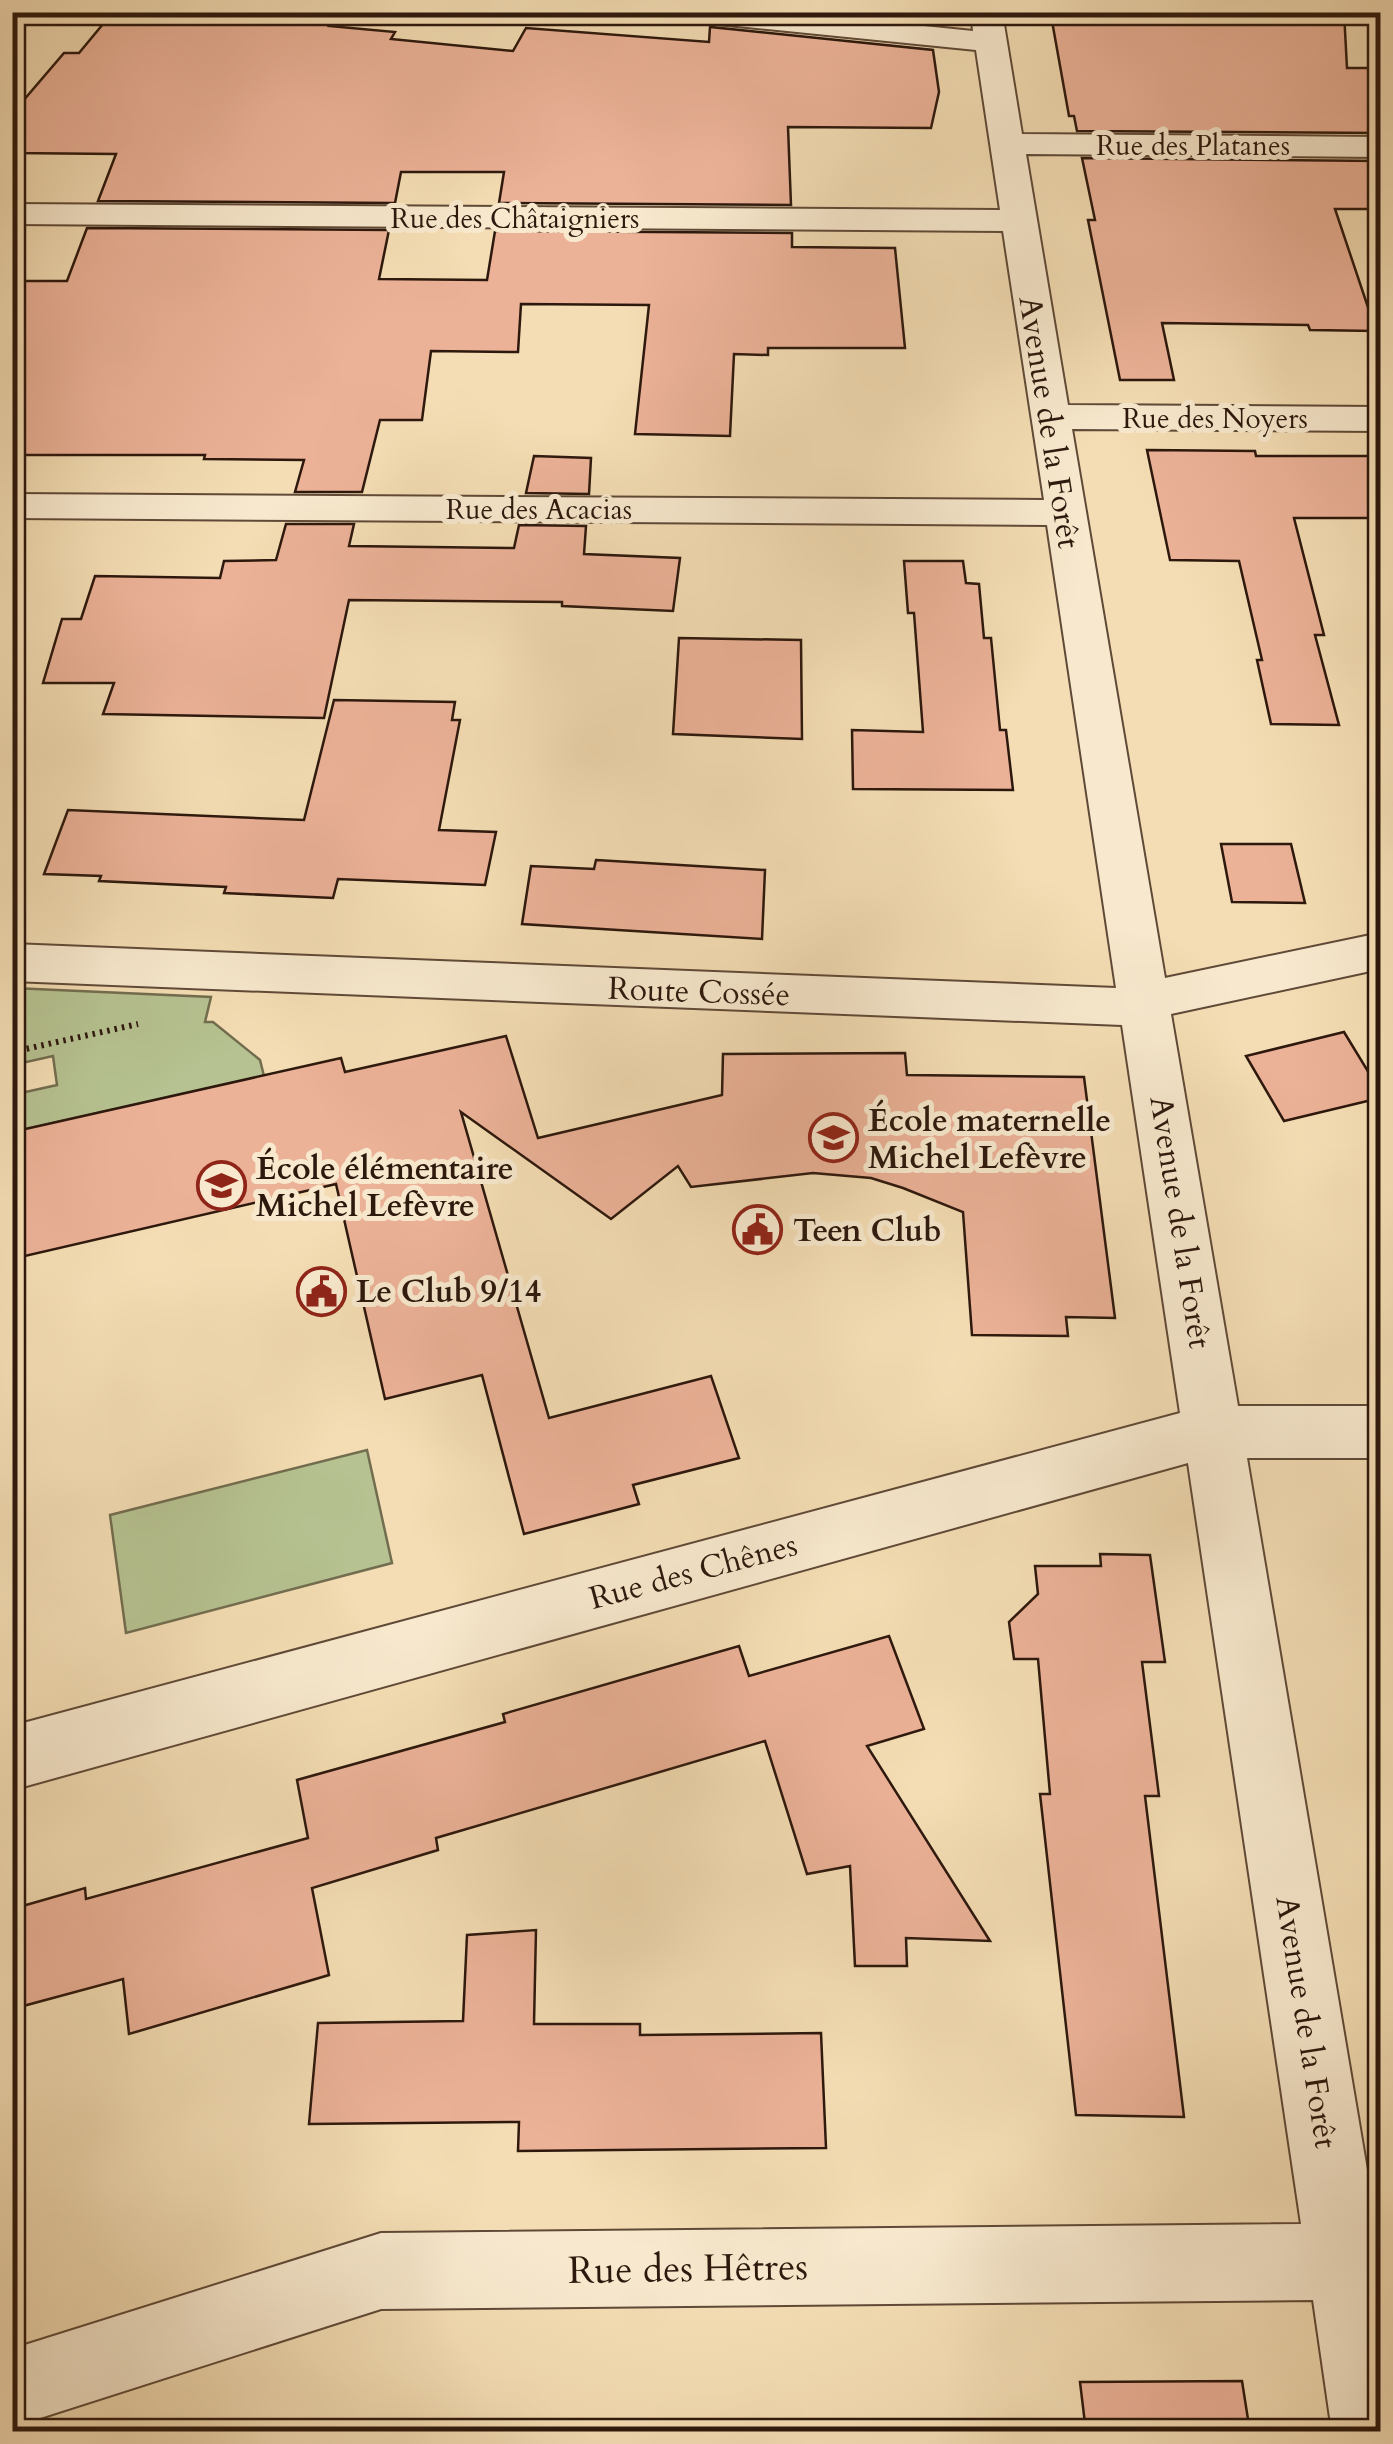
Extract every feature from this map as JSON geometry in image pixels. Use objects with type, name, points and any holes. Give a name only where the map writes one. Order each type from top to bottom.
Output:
[{"type":"street","points":[[686,12],[988,27]]},
{"type":"street","name":"Avenue de la Forêt","points":[[988,27],[1214,1432],[1362,2261],[1372,2432]]},
{"type":"street","name":"Rue des Platanes","points":[[1006,144],[1380,147]]},
{"type":"street","name":"Rue des Châtaigniers","points":[[12,214],[1018,221]]},
{"type":"street","name":"Rue des Noyers","points":[[1050,417],[1380,418]]},
{"type":"street","name":"Rue des Acacias","points":[[12,506],[1065,513]]},
{"type":"street","name":"Route Cossée","points":[[12,962],[1073,1007],[1145,1004],[1380,951]]},
{"type":"street","name":"Rue des Chênes","points":[[12,1758],[1164,1442],[1214,1432],[1380,1432]]},
{"type":"street","name":"Rue des Hêtres","points":[[12,2388],[381,2271],[1362,2261]]},
{"type":"path","points":[[12,1022],[22,1022]]},
{"type":"green space","points":[[13,988],[211,997],[205,1022],[213,1022],[260,1060],[264,1076],[13,1132],[12,1095],[57,1085],[53,1056],[13,1065]]},
{"type":"green space","points":[[367,1450],[392,1563],[126,1633],[110,1515]]},
{"type":"building","points":[[113,12],[338,12],[329,26],[395,32],[391,39],[513,51],[526,28],[709,42],[710,27],[933,50],[939,92],[931,128],[788,127],[791,205],[499,203],[504,172],[401,172],[395,203],[98,201],[116,154],[12,153],[12,124],[23,101],[64,53],[79,53]]},
{"type":"building","points":[[828,12],[929,12],[930,23]]},
{"type":"building","points":[[1134,12],[1344,12],[1347,68],[1380,68],[1380,133],[1077,131],[1074,116],[1069,116],[1052,21],[1140,21]]},
{"type":"building","points":[[1082,158],[1380,161],[1380,209],[1335,209],[1376,331],[1310,330],[1308,325],[1162,323],[1174,380],[1120,380],[1088,220],[1095,220]]},
{"type":"building","points":[[87,228],[389,230],[379,279],[487,280],[495,231],[792,233],[792,247],[895,248],[905,348],[768,348],[768,355],[734,354],[730,436],[635,434],[649,305],[521,304],[518,352],[431,351],[422,420],[380,420],[362,492],[295,492],[304,460],[204,459],[205,455],[12,455],[12,281],[67,281]]},
{"type":"building","points":[[1147,450],[1255,451],[1256,456],[1380,456],[1380,518],[1294,518],[1324,635],[1315,635],[1339,725],[1271,724],[1257,660],[1262,660],[1239,561],[1170,560]]},
{"type":"building","points":[[534,456],[591,458],[589,494],[526,493]]},
{"type":"building","points":[[286,524],[354,524],[349,546],[514,548],[519,525],[586,526],[584,554],[680,558],[673,611],[562,606],[562,602],[349,600],[324,718],[103,714],[114,683],[43,683],[62,619],[81,619],[95,576],[220,578],[224,561],[276,560]]},
{"type":"building","points":[[904,561],[963,561],[966,583],[979,584],[984,638],[991,638],[1000,730],[1006,730],[1013,790],[853,789],[852,730],[923,732],[914,613],[908,613]]},
{"type":"building","points":[[679,638],[801,640],[802,739],[673,734]]},
{"type":"building","points":[[334,700],[455,702],[452,720],[460,720],[439,830],[496,832],[485,885],[338,879],[333,898],[224,893],[226,887],[99,881],[101,876],[44,874],[68,810],[304,820]]},
{"type":"building","points":[[1221,844],[1291,844],[1305,903],[1232,902]]},
{"type":"building","points":[[596,860],[765,870],[762,939],[522,924],[531,866],[594,869]]},
{"type":"building","points":[[1344,1032],[1380,1091],[1380,1098],[1284,1121],[1246,1056]]},
{"type":"building","points":[[506,1036],[538,1138],[722,1095],[723,1054],[905,1053],[907,1075],[1084,1077],[1115,1318],[1066,1317],[1068,1336],[972,1335],[963,1212],[903,1188],[871,1178],[813,1173],[691,1187],[678,1166],[611,1219],[461,1112],[549,1418],[711,1376],[739,1458],[633,1485],[639,1504],[524,1534],[482,1375],[385,1399],[336,1184],[12,1259],[12,1132],[341,1058],[345,1072]]},
{"type":"building","points":[[1100,1554],[1150,1555],[1165,1662],[1142,1662],[1159,1796],[1145,1796],[1184,2117],[1076,2115],[1040,1794],[1050,1794],[1038,1659],[1014,1659],[1009,1622],[1038,1594],[1035,1566],[1101,1566]]},
{"type":"building","points":[[889,1636],[924,1729],[867,1746],[990,1941],[906,1938],[907,1966],[855,1966],[850,1866],[807,1874],[765,1741],[436,1838],[438,1850],[312,1888],[329,1975],[129,2034],[123,1979],[12,2009],[12,1909],[85,1888],[86,1899],[308,1838],[297,1780],[505,1722],[503,1714],[739,1646],[749,1676]]},
{"type":"building","points":[[536,1930],[534,2024],[640,2024],[640,2035],[821,2033],[826,2148],[518,2151],[519,2122],[309,2124],[318,2023],[463,2021],[467,1935]]},
{"type":"building","points":[[1242,2381],[1250,2432],[1086,2432],[1080,2382]]},
{"type":"place","name":"École maternelle Michel Lefèvre","points":[[833,1138]]},
{"type":"place","name":"École élémentaire Michel Lefèvre","points":[[221,1186]]},
{"type":"place","name":"Teen Club","points":[[758,1230]]},
{"type":"place","name":"Le Club 9/14","points":[[321,1291]]}]
